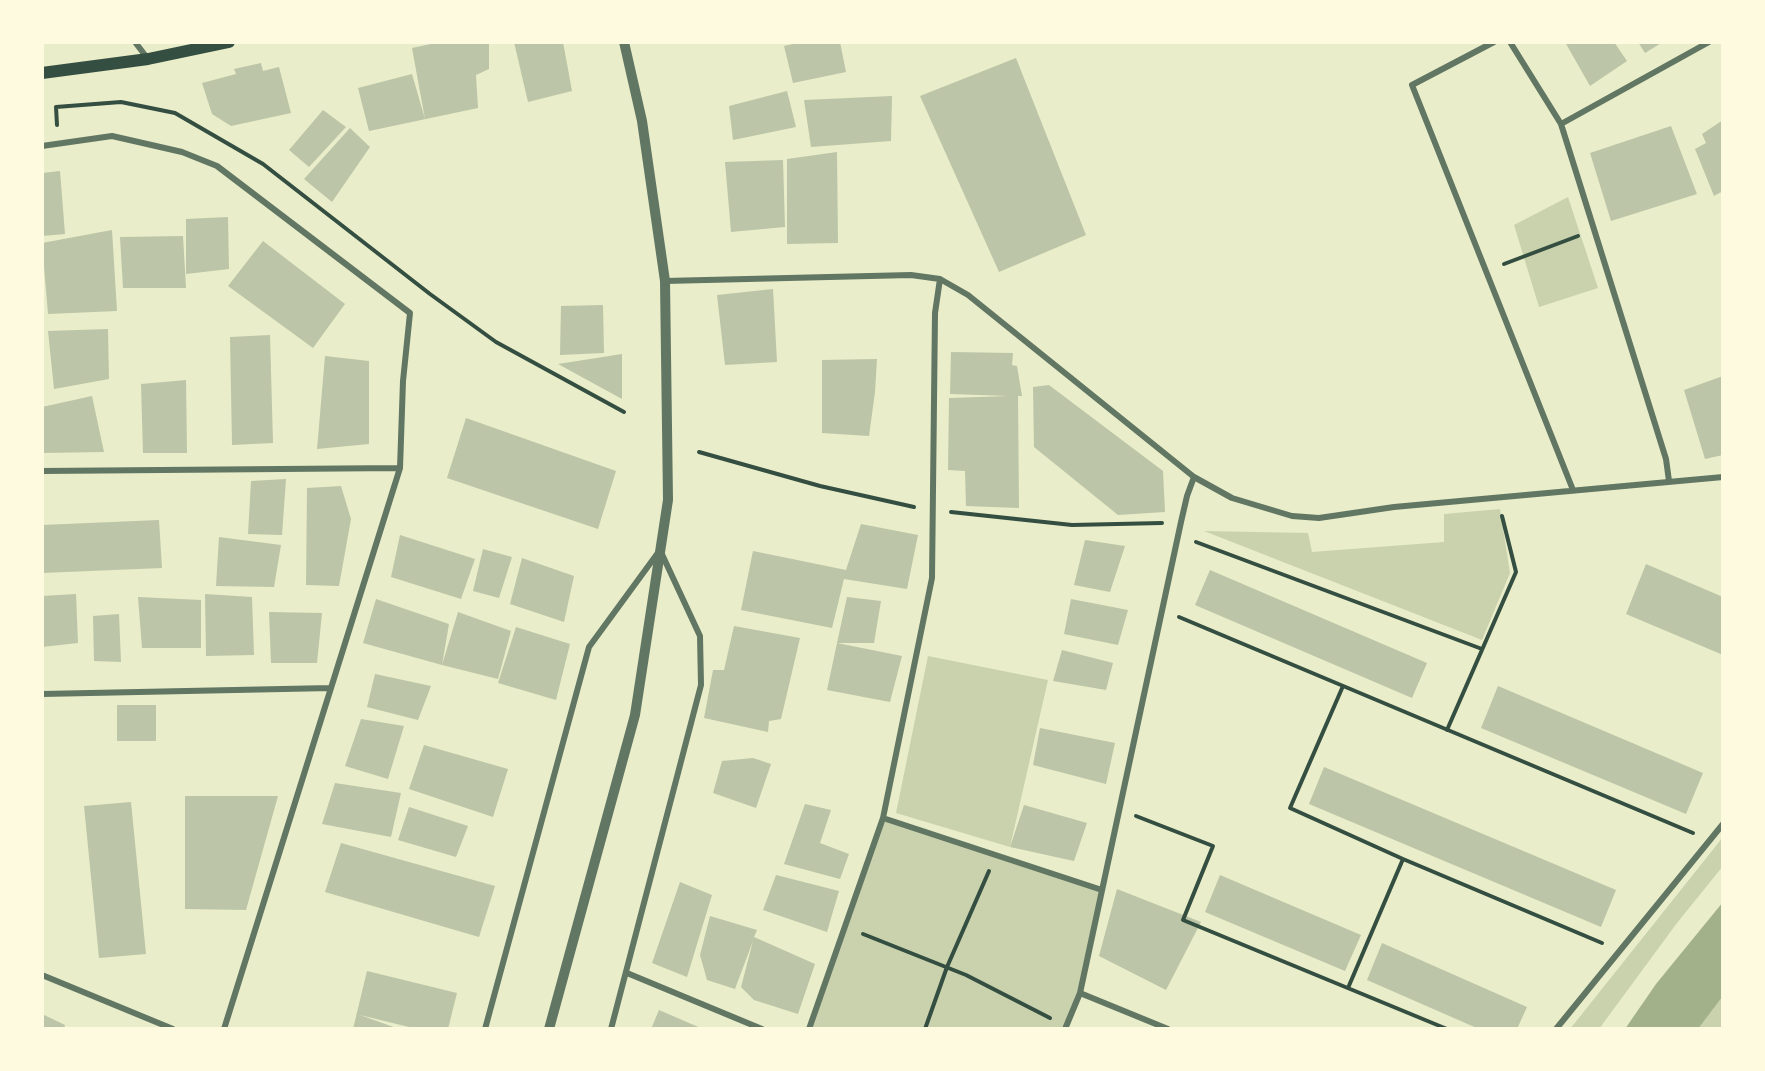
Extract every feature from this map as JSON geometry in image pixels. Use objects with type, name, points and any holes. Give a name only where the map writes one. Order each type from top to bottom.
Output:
[{"type":"main road","points":[[42,73],[148,59],[229,42]]},
{"type":"street","points":[[135,42],[148,59]]},
{"type":"street","points":[[549,1029],[635,715],[668,500],[665,281],[642,121],[624,42]]},
{"type":"street","points":[[1494,42],[1412,85],[1573,490]]},
{"type":"street","points":[[1510,42],[1561,124],[1666,459],[1669,481]]},
{"type":"street","points":[[1561,124],[1709,42]]},
{"type":"street","points":[[42,146],[112,136],[182,152],[217,166],[410,313],[403,381],[400,468],[224,1029]]},
{"type":"street","points":[[665,281],[911,275],[940,279],[968,295],[1194,477],[1232,498],[1292,516],[1319,518],[1394,507],[1723,477]]},
{"type":"street","points":[[809,1029],[883,818],[932,578],[935,313],[940,279]]},
{"type":"street","points":[[42,471],[400,468]]},
{"type":"street","points":[[1065,1029],[1080,993],[1178,535],[1194,477]]},
{"type":"street","points":[[611,1029],[701,685],[700,636],[660,550]]},
{"type":"street","points":[[485,1029],[589,647],[660,550]]},
{"type":"street","points":[[42,694],[331,688]]},
{"type":"street","points":[[883,818],[1102,890]]},
{"type":"street","points":[[1556,1029],[1723,824]]},
{"type":"street","points":[[627,973],[762,1029]]},
{"type":"street","points":[[42,975],[173,1029]]},
{"type":"street","points":[[1080,993],[1168,1029]]},
{"type":"path","points":[[1486,271],[1594,229]]},
{"type":"path","points":[[1447,730],[1516,572],[1498,498]]},
{"type":"path","points":[[1178,535],[1482,649]]},
{"type":"path","points":[[1162,610],[1710,840]]},
{"type":"path","points":[[1343,686],[1290,808],[1403,859],[1620,950]]},
{"type":"path","points":[[1119,810],[1213,846],[1183,920],[1447,1029]]},
{"type":"path","points":[[925,1029],[946,967],[996,855]]},
{"type":"path","points":[[1348,988],[1403,859]]},
{"type":"path","points":[[845,927],[966,975],[1051,1018]]},
{"type":"shaded area","points":[[1568,197],[1598,288],[1539,307],[1514,225]]},
{"type":"shaded area","points":[[1500,509],[1510,573],[1482,640],[1204,531],[1308,533],[1312,552],[1444,542],[1444,514]]},
{"type":"shaded area","points":[[928,656],[1048,680],[1010,847],[896,813]]},
{"type":"shaded area","points":[[883,818],[1102,890],[1080,993],[1065,1029],[809,1029]]},
{"type":"shaded area","points":[[1723,837],[1723,866],[1677,923],[1599,1029],[1570,1029]]},
{"type":"shaded area","points":[[1723,902],[1723,996],[1698,1029],[1625,1029],[1656,984]]},
{"type":"shaded area","points":[[1723,996],[1723,1029],[1698,1029]]},
{"type":"building","points":[[440,42],[489,42],[489,69],[476,75],[478,108],[369,131],[358,88],[412,74],[425,119],[412,48]]},
{"type":"building","points":[[514,42],[563,42],[572,91],[528,102]]},
{"type":"building","points":[[802,42],[840,42],[846,72],[793,83],[784,46]]},
{"type":"building","points":[[1565,42],[1614,42],[1627,61],[1590,86]]},
{"type":"building","points":[[1638,42],[1663,42],[1645,53]]},
{"type":"building","points":[[1016,58],[1086,235],[999,272],[920,96]]},
{"type":"building","points":[[261,63],[263,71],[279,67],[291,113],[231,126],[212,114],[202,83],[236,74],[234,69]]},
{"type":"building","points":[[787,91],[796,127],[733,140],[729,106]]},
{"type":"building","points":[[892,96],[891,141],[811,147],[804,100]]},
{"type":"building","points":[[323,110],[346,127],[309,167],[289,150]]},
{"type":"building","points":[[1723,120],[1723,191],[1714,196],[1695,149],[1706,143],[1702,134]]},
{"type":"building","points":[[1671,126],[1697,194],[1611,221],[1590,153]]},
{"type":"building","points":[[350,128],[370,147],[332,202],[304,179]]},
{"type":"building","points":[[837,152],[838,243],[787,244],[787,159]]},
{"type":"building","points":[[783,160],[785,227],[731,232],[725,162]]},
{"type":"building","points":[[60,171],[65,234],[42,236],[42,173]]},
{"type":"building","points":[[228,217],[229,269],[186,274],[186,219]]},
{"type":"building","points":[[112,230],[117,311],[48,314],[42,243]]},
{"type":"building","points":[[183,236],[186,288],[123,288],[120,237]]},
{"type":"building","points":[[263,241],[345,304],[313,348],[228,286]]},
{"type":"building","points":[[773,289],[777,362],[725,365],[717,295]]},
{"type":"building","points":[[603,305],[604,353],[560,355],[561,306]]},
{"type":"building","points":[[108,329],[109,379],[54,389],[48,331]]},
{"type":"building","points":[[270,335],[273,443],[232,445],[230,337]]},
{"type":"building","points":[[951,352],[1013,353],[1012,365],[1017,366],[1022,396],[1018,396],[1019,508],[966,506],[965,471],[948,470],[949,398],[1009,396],[950,394]]},
{"type":"building","points":[[622,354],[622,399],[558,364]]},
{"type":"building","points":[[325,356],[369,361],[369,444],[317,449]]},
{"type":"building","points":[[877,359],[869,436],[822,433],[822,360]]},
{"type":"building","points":[[1723,376],[1723,455],[1705,459],[1684,390]]},
{"type":"building","points":[[186,380],[187,453],[143,453],[141,384]]},
{"type":"building","points":[[1049,385],[1163,471],[1165,512],[1118,515],[1034,447],[1033,387]]},
{"type":"building","points":[[92,396],[104,452],[42,453],[42,407]]},
{"type":"building","points":[[466,418],[616,471],[598,529],[447,478]]},
{"type":"building","points":[[286,479],[282,535],[248,534],[251,481]]},
{"type":"building","points":[[341,486],[351,519],[339,586],[306,585],[307,488]]},
{"type":"building","points":[[159,520],[162,568],[42,573],[42,525]]},
{"type":"building","points":[[861,524],[918,535],[907,589],[844,579],[832,628],[741,610],[753,551],[846,570]]},
{"type":"building","points":[[400,535],[475,559],[461,599],[391,577]]},
{"type":"building","points":[[219,537],[281,545],[274,587],[216,586]]},
{"type":"building","points":[[1085,540],[1125,546],[1110,592],[1074,585]]},
{"type":"building","points":[[483,549],[512,557],[499,598],[473,591]]},
{"type":"building","points":[[522,558],[574,576],[564,622],[510,604]]},
{"type":"building","points":[[1646,564],[1723,597],[1723,655],[1626,614]]},
{"type":"building","points":[[1210,570],[1427,663],[1412,698],[1195,605]]},
{"type":"building","points":[[76,594],[78,643],[42,647],[42,596]]},
{"type":"building","points":[[205,594],[252,597],[254,655],[206,656]]},
{"type":"building","points":[[138,597],[201,600],[201,648],[142,648]]},
{"type":"building","points":[[847,597],[881,601],[874,643],[837,643]]},
{"type":"building","points":[[376,599],[449,624],[442,665],[363,643]]},
{"type":"building","points":[[1071,599],[1128,610],[1118,645],[1064,634]]},
{"type":"building","points":[[269,612],[322,613],[317,663],[271,663]]},
{"type":"building","points":[[458,612],[511,631],[498,679],[442,665]]},
{"type":"building","points":[[119,614],[121,662],[94,661],[93,616]]},
{"type":"building","points":[[734,626],[800,638],[781,719],[769,721],[768,732],[704,718],[713,670],[724,670]]},
{"type":"building","points":[[516,627],[570,644],[556,700],[498,683]]},
{"type":"building","points":[[837,643],[902,656],[890,702],[827,690]]},
{"type":"building","points":[[1062,650],[1113,663],[1106,690],[1053,681]]},
{"type":"building","points":[[375,674],[431,686],[418,720],[367,707]]},
{"type":"building","points":[[1498,686],[1703,773],[1686,814],[1481,728]]},
{"type":"building","points":[[117,705],[156,705],[156,741],[117,741]]},
{"type":"building","points":[[361,719],[404,726],[388,779],[345,766]]},
{"type":"building","points":[[1040,728],[1115,743],[1106,784],[1033,765]]},
{"type":"building","points":[[424,745],[508,769],[493,817],[409,789]]},
{"type":"building","points":[[753,758],[771,764],[756,808],[713,793],[722,761]]},
{"type":"building","points":[[1324,767],[1616,890],[1601,927],[1309,804]]},
{"type":"building","points":[[335,783],[401,793],[391,837],[322,824]]},
{"type":"building","points":[[185,796],[278,796],[246,910],[185,909]]},
{"type":"building","points":[[131,802],[146,954],[99,958],[84,806]]},
{"type":"building","points":[[805,804],[831,810],[820,843],[849,854],[840,879],[784,864]]},
{"type":"building","points":[[1024,805],[1087,823],[1074,861],[1010,847]]},
{"type":"building","points":[[409,807],[468,826],[456,857],[398,840]]},
{"type":"building","points":[[341,843],[495,886],[479,937],[325,892]]},
{"type":"building","points":[[776,875],[839,891],[827,932],[763,910]]},
{"type":"building","points":[[1220,875],[1361,935],[1345,971],[1205,912]]},
{"type":"building","points":[[680,882],[712,895],[687,977],[652,963]]},
{"type":"building","points":[[1117,889],[1201,922],[1166,990],[1099,956]]},
{"type":"building","points":[[710,916],[757,930],[754,937],[815,964],[798,1014],[754,1000],[741,987],[753,941],[735,989],[707,980],[700,955]]},
{"type":"building","points":[[1382,943],[1527,1007],[1517,1029],[1479,1029],[1367,980]]},
{"type":"building","points":[[367,971],[457,993],[448,1029],[417,1029],[360,1015],[399,1029],[353,1029]]},
{"type":"building","points":[[659,1010],[703,1029],[651,1029]]},
{"type":"building","points":[[42,1014],[65,1025],[64,1029],[42,1029]]}]
